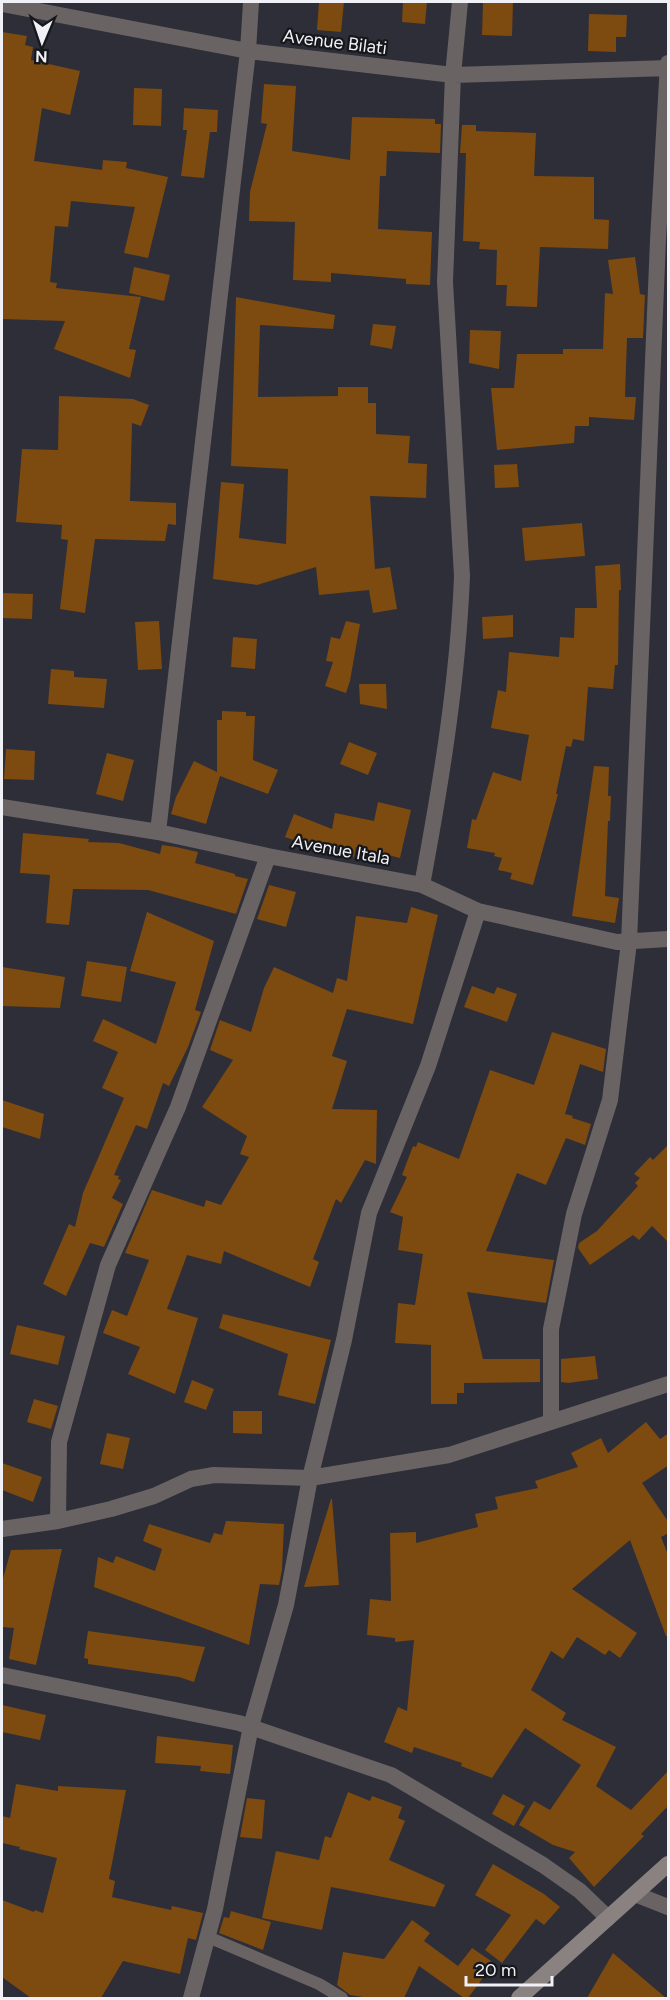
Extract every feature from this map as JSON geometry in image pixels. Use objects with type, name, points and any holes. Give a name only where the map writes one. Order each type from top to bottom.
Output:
[{"type":"main road","points":[[519,1998],[669,1864]]},
{"type":"street","points":[[158,832],[248,51],[250,2]]},
{"type":"street","points":[[422,885],[442,775],[461,606],[462,576],[445,282],[453,75],[460,2]]},
{"type":"street","name":"Avenue Bilati","points":[[2,4],[248,51],[453,75],[668,66]]},
{"type":"street","points":[[550,1422],[551,1329],[574,1214],[610,1100],[629,942],[658,240],[668,66]]},
{"type":"street","name":"Avenue Itala","points":[[2,807],[158,832],[268,856],[422,885],[478,911],[616,942],[669,939]]},
{"type":"street","points":[[58,1521],[59,1442],[108,1265],[178,1107],[268,856]]},
{"type":"street","points":[[192,1998],[208,1937],[251,1726],[286,1605],[310,1478],[344,1340],[369,1213],[428,1066],[478,911]]},
{"type":"street","points":[[2,1529],[58,1521],[111,1509],[154,1496],[191,1479],[214,1475],[310,1478],[449,1455],[669,1384]]},
{"type":"street","points":[[2,1675],[251,1726],[391,1775],[543,1865],[580,1891],[608,1918]]},
{"type":"street","points":[[635,1894],[669,1907]]},
{"type":"lane","points":[[208,1937],[319,1984],[342,1998]]},
{"type":"building","points":[[319,2],[344,2],[341,32],[317,30]]},
{"type":"building","points":[[403,2],[427,2],[425,24],[402,22]]},
{"type":"building","points":[[483,2],[513,2],[512,36],[482,35]]},
{"type":"building","points":[[589,14],[627,15],[626,37],[616,37],[616,52],[588,51]]},
{"type":"building","points":[[2,32],[27,36],[25,45],[33,47],[31,60],[80,71],[70,115],[42,108],[34,161],[102,170],[103,160],[127,162],[126,168],[168,177],[148,258],[124,253],[135,207],[71,201],[68,227],[55,226],[50,282],[57,283],[56,288],[141,297],[129,349],[136,350],[130,378],[54,349],[65,321],[2,319]]},
{"type":"building","points":[[264,84],[296,86],[292,151],[350,160],[352,117],[435,119],[435,124],[441,124],[440,153],[387,151],[386,176],[380,176],[378,229],[432,232],[430,285],[406,284],[406,279],[331,273],[331,282],[293,280],[295,222],[249,221],[250,192],[267,124],[261,123]]},
{"type":"building","points":[[134,88],[162,89],[161,126],[133,125]]},
{"type":"building","points":[[184,108],[218,110],[217,132],[210,132],[204,178],[181,176],[187,130],[183,130]]},
{"type":"building","points":[[462,125],[476,125],[476,131],[536,133],[534,176],[594,177],[594,219],[609,220],[608,249],[540,247],[537,307],[506,306],[507,285],[496,285],[497,250],[479,249],[480,242],[463,241],[466,153],[460,153]]},
{"type":"building","points":[[635,257],[640,294],[645,295],[643,338],[627,338],[625,397],[636,397],[634,420],[589,417],[589,426],[575,426],[574,443],[497,450],[491,388],[514,388],[517,354],[563,354],[563,349],[603,349],[605,293],[613,294],[608,260]]},
{"type":"building","points":[[134,267],[170,275],[164,301],[129,293]]},
{"type":"building","points":[[236,297],[335,315],[333,329],[260,325],[258,397],[338,396],[338,387],[368,387],[368,403],[376,403],[376,434],[410,436],[408,463],[427,464],[426,498],[370,496],[375,569],[390,567],[397,609],[373,613],[369,590],[319,595],[316,567],[257,585],[213,579],[221,482],[244,484],[239,538],[286,544],[288,469],[231,466]]},
{"type":"building","points":[[373,324],[396,326],[392,349],[370,345]]},
{"type":"building","points":[[470,330],[501,331],[499,369],[469,363]]},
{"type":"building","points":[[59,396],[133,399],[149,405],[141,426],[132,423],[130,501],[176,503],[176,525],[168,524],[165,541],[95,539],[85,613],[60,609],[68,540],[61,539],[62,525],[16,522],[22,449],[58,450]]},
{"type":"building","points":[[517,464],[519,487],[495,488],[494,465]]},
{"type":"building","points":[[582,523],[585,556],[525,561],[522,528]]},
{"type":"building","points":[[620,564],[618,665],[615,665],[613,689],[588,687],[584,741],[573,739],[571,747],[566,746],[556,794],[558,794],[533,885],[510,879],[512,873],[498,870],[502,858],[494,856],[495,853],[467,848],[472,819],[476,820],[493,772],[521,781],[529,735],[491,728],[498,690],[506,692],[509,652],[559,657],[560,637],[574,638],[575,608],[597,608],[595,566]]},
{"type":"building","points":[[2,593],[33,594],[32,619],[2,618]]},
{"type":"building","points":[[513,615],[513,637],[483,639],[482,617]]},
{"type":"building","points":[[159,621],[162,669],[138,670],[135,622]]},
{"type":"building","points":[[346,621],[360,624],[346,693],[325,686],[333,662],[326,661],[331,637],[340,639]]},
{"type":"building","points":[[233,637],[257,639],[255,669],[231,667]]},
{"type":"building","points":[[51,669],[74,671],[74,677],[107,679],[104,708],[48,704]]},
{"type":"building","points":[[359,684],[386,684],[387,709],[360,704]]},
{"type":"building","points":[[222,711],[246,712],[246,716],[255,716],[253,760],[278,770],[268,794],[220,776],[206,824],[171,814],[176,797],[194,761],[217,772],[217,720],[222,720]]},
{"type":"building","points":[[349,742],[377,753],[368,775],[340,764]]},
{"type":"building","points":[[6,749],[35,751],[34,780],[4,779]]},
{"type":"building","points":[[107,753],[134,760],[123,801],[96,794]]},
{"type":"building","points":[[594,766],[609,767],[608,796],[611,796],[605,896],[619,898],[615,923],[572,916]]},
{"type":"building","points":[[378,802],[411,810],[400,858],[356,847],[354,857],[322,850],[285,837],[294,814],[332,829],[335,813],[374,821]]},
{"type":"building","points":[[23,833],[89,839],[88,842],[119,843],[160,854],[162,845],[176,847],[198,852],[195,863],[248,879],[236,914],[148,890],[73,889],[69,925],[46,923],[50,875],[20,873]]},
{"type":"building","points":[[269,885],[296,892],[286,927],[257,919]]},
{"type":"building","points":[[411,907],[438,915],[413,1024],[347,1009],[332,1056],[347,1061],[332,1109],[377,1110],[376,1164],[365,1160],[341,1203],[336,1199],[313,1259],[319,1262],[310,1287],[224,1251],[221,1264],[187,1255],[167,1309],[198,1318],[175,1394],[128,1374],[140,1347],[103,1333],[112,1310],[127,1316],[149,1260],[125,1253],[152,1190],[204,1207],[206,1200],[221,1205],[249,1157],[240,1154],[247,1136],[202,1107],[233,1060],[210,1050],[220,1020],[251,1032],[264,988],[274,967],[333,993],[337,978],[347,981],[356,916],[407,923]]},
{"type":"building","points":[[147,912],[214,941],[195,1010],[201,1012],[188,1047],[169,1086],[163,1083],[147,1129],[136,1125],[114,1175],[119,1176],[118,1179],[121,1180],[112,1198],[123,1204],[104,1247],[90,1243],[66,1296],[43,1284],[69,1224],[75,1227],[83,1193],[124,1098],[102,1088],[118,1052],[93,1041],[103,1019],[156,1044],[176,982],[130,971]]},
{"type":"building","points":[[87,961],[127,967],[121,1002],[81,996]]},
{"type":"building","points":[[2,967],[65,977],[60,1008],[2,1006]]},
{"type":"building","points":[[472,986],[494,994],[497,987],[517,994],[507,1022],[464,1007]]},
{"type":"building","points":[[552,1032],[606,1049],[603,1072],[580,1064],[565,1114],[591,1124],[585,1145],[566,1138],[546,1185],[517,1173],[486,1251],[554,1260],[546,1303],[467,1292],[483,1359],[540,1359],[540,1382],[464,1383],[464,1393],[457,1393],[457,1404],[431,1404],[431,1345],[395,1343],[398,1303],[415,1305],[423,1254],[398,1250],[403,1217],[390,1212],[407,1177],[402,1175],[413,1146],[416,1147],[418,1142],[459,1159],[490,1070],[534,1085]]},
{"type":"building","points":[[2,1100],[44,1114],[40,1139],[2,1127]]},
{"type":"building","points":[[669,1144],[669,1243],[652,1226],[639,1240],[633,1235],[590,1265],[578,1248],[579,1243],[597,1231],[638,1186],[635,1183],[640,1178],[634,1174],[650,1157],[653,1160]]},
{"type":"building","points":[[223,1314],[331,1340],[315,1404],[278,1395],[288,1354],[219,1328]]},
{"type":"building","points":[[17,1325],[65,1336],[58,1365],[10,1354]]},
{"type":"building","points":[[595,1356],[598,1379],[561,1382],[561,1359]]},
{"type":"building","points":[[192,1380],[214,1389],[206,1410],[184,1402]]},
{"type":"building","points":[[34,1399],[58,1406],[51,1429],[27,1422]]},
{"type":"building","points":[[233,1411],[262,1411],[262,1434],[233,1433]]},
{"type":"building","points":[[646,1422],[660,1439],[669,1433],[669,1465],[642,1483],[669,1523],[669,1533],[661,1537],[669,1557],[669,1636],[666,1636],[630,1540],[572,1589],[637,1633],[620,1658],[609,1650],[605,1655],[577,1637],[563,1659],[551,1651],[531,1690],[566,1713],[562,1720],[616,1747],[596,1786],[631,1810],[669,1770],[669,1805],[641,1834],[644,1836],[594,1887],[569,1858],[575,1852],[553,1845],[519,1825],[534,1801],[550,1810],[581,1765],[525,1728],[492,1778],[461,1766],[462,1763],[414,1747],[412,1753],[384,1742],[398,1707],[407,1711],[414,1640],[395,1642],[395,1638],[367,1635],[370,1599],[391,1601],[390,1533],[416,1532],[416,1543],[478,1527],[475,1514],[498,1509],[495,1497],[538,1488],[535,1481],[578,1467],[571,1453],[601,1438],[608,1453]]},
{"type":"building","points":[[107,1433],[130,1438],[123,1469],[100,1464]]},
{"type":"building","points":[[2,1463],[42,1477],[33,1502],[2,1490]]},
{"type":"building","points":[[331,1499],[339,1585],[304,1587]]},
{"type":"building","points":[[226,1521],[284,1524],[279,1585],[260,1584],[249,1645],[94,1587],[98,1557],[113,1563],[116,1556],[155,1571],[162,1549],[143,1541],[149,1524],[210,1543],[214,1533],[222,1535]]},
{"type":"building","points":[[62,1549],[36,1665],[9,1659],[14,1628],[2,1627],[2,1582],[11,1550]]},
{"type":"building","points":[[88,1631],[205,1647],[194,1682],[179,1677],[88,1664],[88,1659],[84,1658]]},
{"type":"building","points":[[2,1705],[46,1715],[40,1740],[2,1732]]},
{"type":"building","points":[[157,1736],[233,1745],[230,1774],[200,1771],[201,1766],[155,1763]]},
{"type":"building","points":[[16,1784],[58,1791],[58,1786],[126,1790],[109,1879],[115,1881],[112,1897],[171,1910],[172,1906],[203,1913],[196,1940],[188,1938],[180,1974],[123,1961],[101,1998],[31,1998],[2,1977],[2,1900],[43,1913],[57,1858],[2,1843],[2,1816],[10,1818]]},
{"type":"building","points":[[348,1792],[370,1801],[372,1796],[402,1807],[398,1818],[405,1821],[389,1860],[445,1885],[435,1907],[331,1887],[322,1930],[262,1918],[276,1851],[319,1860],[325,1836],[331,1838]]},
{"type":"building","points":[[503,1794],[525,1806],[514,1826],[492,1814]]},
{"type":"building","points":[[247,1798],[265,1800],[262,1839],[240,1837]]},
{"type":"building","points":[[493,1864],[544,1894],[560,1907],[544,1925],[536,1919],[502,1963],[485,1950],[511,1915],[475,1895]]},
{"type":"building","points":[[231,1911],[271,1922],[263,1950],[219,1933],[224,1917],[229,1918]]},
{"type":"building","points":[[412,1920],[430,1933],[424,1941],[458,1966],[472,1948],[494,1963],[468,1998],[464,1998],[419,1966],[404,1998],[370,1998],[350,1995],[337,1985],[343,1952],[384,1959]]},
{"type":"building","points":[[613,1953],[666,1998],[587,1998]]}]
